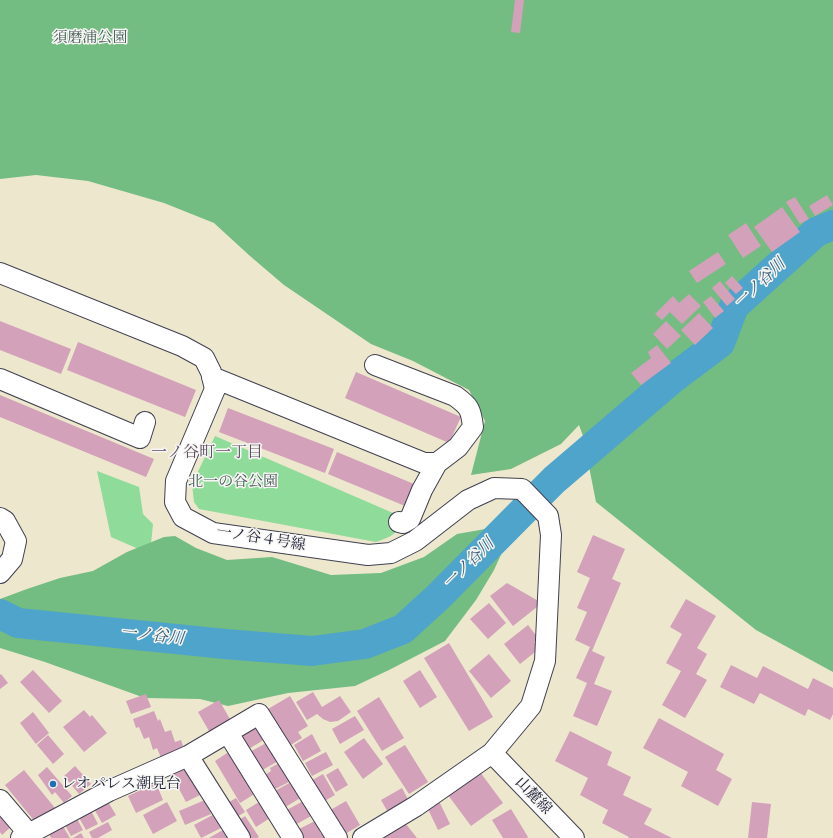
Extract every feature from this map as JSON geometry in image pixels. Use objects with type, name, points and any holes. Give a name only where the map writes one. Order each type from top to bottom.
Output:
[{"type":"street","name":"一ノ谷４号線","points":[[0,273],[182,346],[204,358],[215,389],[176,481],[175,502],[183,517],[213,533],[368,555],[392,553],[415,541],[468,500],[494,488],[522,489],[548,516],[551,535],[545,661],[531,706],[492,753]]},
{"type":"street","points":[[375,364],[455,396],[466,404],[471,412],[473,427],[458,447],[437,464],[422,490],[410,519],[403,523],[399,522]]},
{"type":"street","points":[[212,377],[424,463],[437,464]]},
{"type":"street","points":[[0,379],[140,438],[145,422]]},
{"type":"street","points":[[0,518],[5,521],[16,542],[12,559],[0,573]]},
{"type":"street","points":[[0,800],[34,835],[109,791],[188,756],[259,714],[337,838]]},
{"type":"street","points":[[228,733],[293,838]]},
{"type":"street","points":[[363,838],[416,806],[492,753]]},
{"type":"street","name":"山麓線","points":[[492,753],[574,838]]},
{"type":"street","points":[[188,756],[240,838]]},
{"type":"green space","name":"須磨浦公園","points":[[0,0],[833,0],[833,672],[756,630],[596,502],[583,436],[579,425],[561,444],[511,469],[471,475],[485,421],[469,390],[413,361],[371,344],[284,285],[214,223],[164,203],[88,181],[36,175],[0,179]]},
{"type":"green space","name":"北一の谷公園","points":[[215,436],[400,516],[396,531],[394,534],[376,542],[199,509],[194,502],[192,484]]},
{"type":"green space","points":[[97,471],[139,487],[143,514],[153,524],[150,554],[111,537]]},
{"type":"green space","points":[[491,528],[504,548],[494,570],[476,600],[445,641],[355,686],[288,693],[228,706],[200,699],[145,698],[45,662],[0,648],[0,599],[60,578],[93,571],[127,552],[164,537],[175,536],[196,548],[227,560],[272,557],[331,575],[381,573],[424,557],[457,534]]},
{"type":"building","points":[[515,0],[524,0],[520,33],[511,32]]},
{"type":"building","points":[[827,195],[833,205],[815,216],[809,206]]},
{"type":"building","points":[[795,197],[809,219],[800,224],[786,202]]},
{"type":"building","points":[[782,207],[800,232],[772,252],[754,227]]},
{"type":"building","points":[[746,223],[761,246],[743,258],[728,235]]},
{"type":"building","points":[[718,252],[726,264],[697,283],[689,271]]},
{"type":"building","points":[[732,276],[743,288],[736,294],[725,283]]},
{"type":"building","points":[[720,281],[735,299],[727,306],[712,288]]},
{"type":"building","points":[[689,294],[701,306],[682,324],[670,312],[662,320],[655,314],[673,296],[679,303]]},
{"type":"building","points":[[711,296],[724,311],[715,318],[703,302]]},
{"type":"building","points":[[699,313],[713,328],[695,345],[681,330]]},
{"type":"building","points":[[0,321],[71,349],[61,374],[0,350]]},
{"type":"building","points":[[666,321],[681,336],[667,349],[653,334]]},
{"type":"building","points":[[78,342],[196,390],[185,417],[67,370]]},
{"type":"building","points":[[657,345],[671,363],[641,385],[631,373],[651,358],[648,352]]},
{"type":"building","points":[[356,372],[461,417],[449,443],[345,398]]},
{"type":"building","points":[[0,395],[154,459],[146,477],[0,417]]},
{"type":"building","points":[[228,408],[334,449],[325,473],[219,432]]},
{"type":"building","points":[[337,452],[414,484],[405,506],[328,474]]},
{"type":"building","points":[[593,535],[625,549],[612,579],[621,583],[592,651],[605,657],[594,684],[612,691],[597,726],[573,716],[587,683],[576,678],[590,647],[575,640],[587,612],[577,608],[590,578],[577,572]]},
{"type":"building","points":[[507,583],[542,603],[513,626],[490,596]]},
{"type":"building","points":[[686,599],[716,616],[697,648],[707,654],[696,674],[707,680],[685,718],[662,705],[681,671],[666,663],[682,634],[670,627]]},
{"type":"building","points":[[489,603],[506,623],[488,639],[470,619]]},
{"type":"building","points":[[528,625],[538,638],[534,642],[539,649],[520,664],[504,644]]},
{"type":"building","points":[[449,643],[493,717],[469,731],[424,658]]},
{"type":"building","points":[[489,654],[511,681],[491,698],[469,671]]},
{"type":"building","points":[[731,665],[757,678],[763,666],[808,689],[813,678],[833,688],[833,714],[830,720],[808,709],[805,716],[760,693],[754,704],[720,687]]},
{"type":"building","points":[[33,670],[62,701],[49,713],[20,682]]},
{"type":"building","points":[[420,670],[437,697],[420,708],[403,681]]},
{"type":"building","points":[[1,674],[8,683],[0,689],[0,675]]},
{"type":"building","points":[[313,692],[322,707],[340,696],[351,712],[338,721],[330,722],[317,714],[307,720],[296,702]]},
{"type":"building","points":[[146,694],[151,707],[131,714],[126,701]]},
{"type":"building","points":[[290,696],[308,726],[298,732],[302,738],[289,746],[268,709]]},
{"type":"building","points":[[379,697],[404,738],[382,751],[357,711]]},
{"type":"building","points":[[219,700],[234,726],[213,738],[198,712]]},
{"type":"building","points":[[84,710],[90,717],[92,715],[107,733],[84,752],[63,727]]},
{"type":"building","points":[[154,711],[158,721],[160,719],[165,732],[171,730],[175,742],[181,740],[186,755],[163,763],[157,748],[153,750],[149,737],[144,739],[139,727],[136,728],[133,719]]},
{"type":"building","points":[[33,712],[49,733],[36,744],[20,723]]},
{"type":"building","points":[[355,716],[364,730],[340,744],[332,729]]},
{"type":"building","points":[[659,718],[724,754],[716,770],[732,779],[718,806],[681,786],[688,772],[643,748]]},
{"type":"building","points":[[258,722],[267,738],[247,750],[237,735]]},
{"type":"building","points":[[570,731],[612,752],[607,765],[631,777],[623,795],[652,809],[644,824],[672,838],[628,838],[629,837],[602,823],[608,810],[580,795],[588,778],[555,761]]},
{"type":"building","points":[[312,734],[321,751],[303,761],[294,745]]},
{"type":"building","points":[[48,735],[64,754],[53,764],[37,745]]},
{"type":"building","points":[[364,738],[383,764],[363,779],[344,752]]},
{"type":"building","points":[[270,741],[280,760],[257,773],[246,754]]},
{"type":"building","points":[[405,745],[428,782],[409,794],[385,757]]},
{"type":"building","points":[[230,751],[256,793],[240,803],[215,761]]},
{"type":"building","points":[[326,752],[333,765],[312,776],[305,763]]},
{"type":"building","points":[[283,761],[293,780],[273,790],[265,775],[271,771],[270,768]]},
{"type":"building","points":[[189,765],[204,793],[186,802],[171,774]]},
{"type":"building","points":[[75,766],[91,784],[79,794],[64,776]]},
{"type":"building","name":"レオパレス潮見台","points":[[47,767],[72,796],[64,803],[55,792],[52,795],[38,775]]},
{"type":"building","points":[[338,768],[348,785],[336,792],[326,775]]},
{"type":"building","points":[[24,770],[55,808],[36,823],[5,785]]},
{"type":"building","points":[[480,772],[503,803],[471,826],[448,795]]},
{"type":"building","points":[[323,774],[335,795],[321,803],[309,782]]},
{"type":"building","points":[[293,781],[302,797],[282,809],[273,792]]},
{"type":"building","points":[[156,783],[163,800],[136,813],[128,796]]},
{"type":"building","points":[[402,788],[410,803],[389,814],[381,800]]},
{"type":"building","points":[[236,798],[245,812],[235,818],[226,804]]},
{"type":"building","points":[[438,799],[450,824],[438,830],[426,805]]},
{"type":"building","points":[[107,800],[116,815],[102,823],[93,807]]},
{"type":"building","points":[[205,800],[211,814],[185,825],[179,811]]},
{"type":"building","points":[[305,800],[313,815],[293,826],[285,811]]},
{"type":"building","points":[[346,801],[360,825],[342,836],[327,812]]},
{"type":"building","points":[[167,802],[177,821],[153,834],[143,815]]},
{"type":"building","points":[[259,802],[270,818],[256,827],[246,810]]},
{"type":"building","points":[[752,802],[771,804],[767,838],[748,838]]},
{"type":"building","points":[[0,808],[14,824],[2,835],[0,832]]},
{"type":"building","points":[[90,809],[98,824],[86,830],[78,816]]},
{"type":"building","points":[[511,809],[528,837],[527,838],[503,838],[492,820]]},
{"type":"building","points":[[218,812],[225,826],[201,838],[194,825]]},
{"type":"building","points":[[75,815],[83,830],[71,836],[63,821]]},
{"type":"building","points":[[245,816],[259,837],[246,838],[236,822]]},
{"type":"building","points":[[402,819],[417,838],[377,838]]},
{"type":"building","points":[[315,821],[321,834],[327,831],[330,838],[301,838],[297,830]]},
{"type":"building","points":[[108,822],[112,830],[98,838],[92,838],[89,832]]},
{"type":"building","points":[[61,823],[70,838],[51,838],[47,830]]},
{"type":"building","points":[[228,827],[234,838],[209,838]]},
{"type":"building","points":[[81,833],[84,838],[73,838]]},
{"type":"waterway","name":"一ノ谷川","points":[[0,614],[18,623],[225,644],[312,651],[365,644],[403,629],[438,597],[554,480],[672,379],[720,343],[734,306],[816,232],[833,225]]},
{"type":"place","name":"レオパレス潮見台","points":[[53,784]]},
{"type":"district","name":"一ノ谷町一丁目","points":[[207,453]]}]
